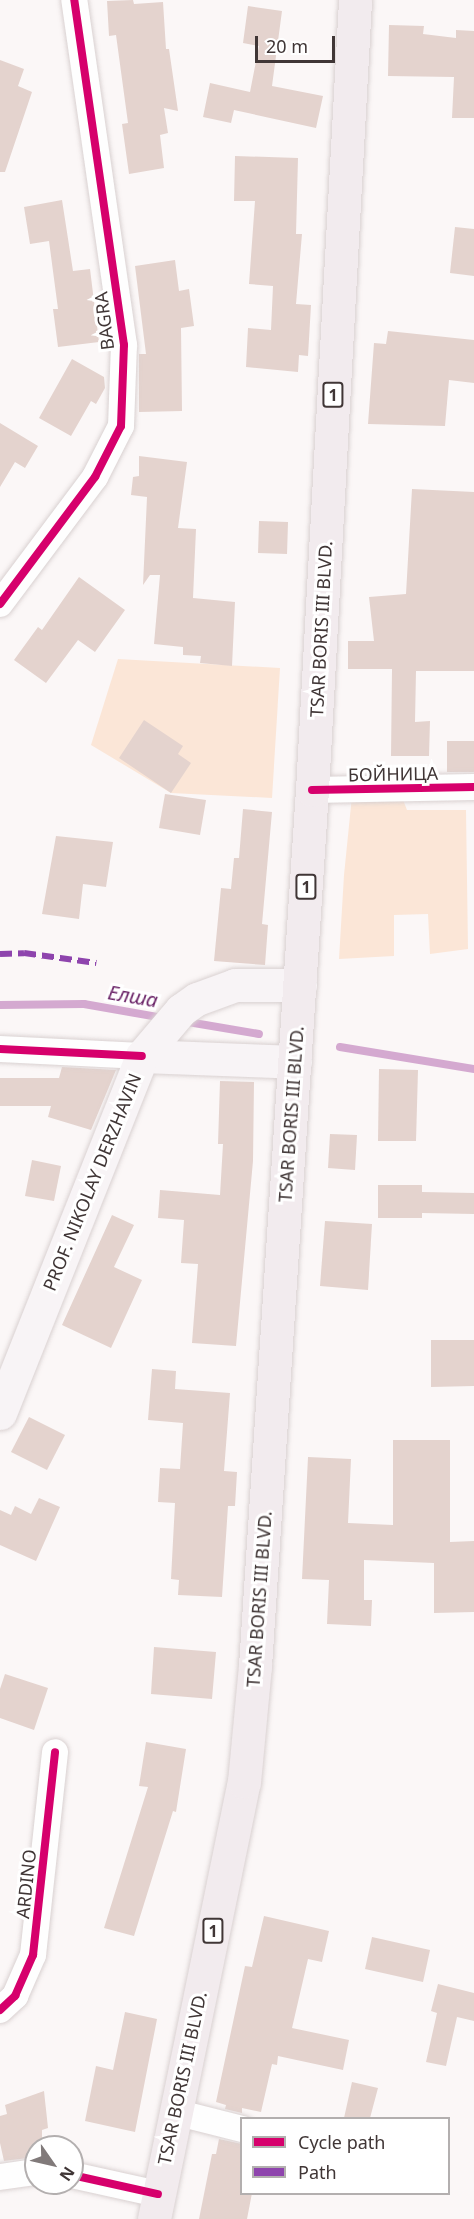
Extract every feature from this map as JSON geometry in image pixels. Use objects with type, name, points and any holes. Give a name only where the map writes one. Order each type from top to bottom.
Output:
[{"type":"main road","name":"TSAR BORIS III BLVD.","points":[[156,2206],[244,1782],[256,1654],[312,790],[355,0]]},
{"type":"main road","name":"PROF. NIKOLAY DERZHAVIN","points":[[0,1413],[142,1056],[172,1019],[197,999],[235,986],[300,985]]},
{"type":"main road","points":[[142,1056],[295,1062]]},
{"type":"street","name":"BAGRA","points":[[0,604],[95,477],[121,426],[124,345],[74,0]]},
{"type":"street","name":"БОЙНИЦА","points":[[312,790],[474,787]]},
{"type":"street","points":[[0,1049],[142,1056]]},
{"type":"street","name":"ARDINO","points":[[0,2010],[15,1996],[33,1955],[55,1752]]},
{"type":"street","points":[[175,2112],[240,2128]]},
{"type":"street","points":[[0,2177],[24,2174]]},
{"type":"street","points":[[84,2179],[156,2206]]},
{"type":"shaded area","points":[[118,659],[280,668],[272,798],[171,793],[91,745]]},
{"type":"shaded area","points":[[352,796],[402,797],[407,810],[466,810],[468,949],[430,954],[428,914],[394,915],[394,956],[339,959]]},
{"type":"building","points":[[133,0],[134,4],[163,2],[166,49],[169,49],[178,111],[164,108],[168,133],[160,135],[164,168],[129,174],[122,124],[128,123],[116,35],[109,36],[107,1]]},
{"type":"building","points":[[248,6],[282,11],[272,86],[323,96],[316,128],[234,110],[231,123],[203,117],[210,83],[250,92],[259,46],[243,43]]},
{"type":"building","points":[[389,25],[424,26],[423,34],[456,38],[456,30],[474,31],[474,118],[452,118],[454,77],[388,76]]},
{"type":"building","points":[[0,60],[24,69],[18,86],[32,92],[5,172],[0,172]]},
{"type":"building","points":[[235,156],[298,158],[296,234],[302,234],[296,304],[311,305],[308,356],[299,355],[298,372],[246,367],[248,328],[271,330],[273,286],[249,284],[255,201],[234,201]]},
{"type":"building","points":[[62,200],[73,271],[90,269],[99,342],[58,347],[53,309],[58,309],[49,241],[30,244],[24,207]]},
{"type":"building","points":[[455,227],[474,229],[474,276],[450,273]]},
{"type":"building","points":[[175,260],[179,291],[189,289],[194,326],[181,328],[182,411],[139,412],[139,354],[146,354],[135,266]]},
{"type":"building","points":[[388,331],[474,340],[474,383],[449,380],[445,426],[368,424],[374,343],[386,344]]},
{"type":"building","points":[[72,359],[104,377],[105,388],[96,404],[91,401],[71,436],[39,418]]},
{"type":"building","points":[[0,423],[38,446],[25,468],[15,462],[0,487]]},
{"type":"building","points":[[139,456],[187,462],[178,528],[196,529],[193,598],[235,602],[232,666],[200,663],[201,656],[183,655],[183,647],[154,644],[160,575],[150,575],[143,585],[147,497],[131,495],[133,477],[139,476]]},
{"type":"building","points":[[412,489],[474,492],[474,671],[416,671],[415,722],[430,721],[429,756],[391,756],[392,669],[348,669],[348,641],[374,641],[369,597],[406,594]]},
{"type":"building","points":[[259,521],[288,522],[287,554],[258,553]]},
{"type":"building","points":[[79,577],[125,610],[95,652],[78,640],[46,683],[14,660],[38,627],[42,630]]},
{"type":"building","points":[[144,720],[183,746],[178,754],[191,763],[171,793],[119,758]]},
{"type":"building","points":[[447,741],[474,741],[474,772],[447,772]]},
{"type":"building","points":[[165,794],[206,800],[200,835],[159,828]]},
{"type":"building","points":[[243,809],[272,812],[262,924],[268,925],[265,965],[214,961],[221,888],[231,889],[234,858],[239,858]]},
{"type":"building","points":[[56,836],[113,842],[106,887],[83,884],[79,919],[42,914]]},
{"type":"building","points":[[62,1067],[116,1070],[91,1130],[48,1117],[51,1106],[0,1106],[0,1078],[59,1078]]},
{"type":"building","points":[[379,1069],[418,1070],[416,1141],[378,1141]]},
{"type":"building","points":[[220,1081],[254,1082],[253,1161],[236,1346],[192,1343],[198,1264],[181,1263],[184,1220],[158,1218],[160,1190],[220,1195],[223,1144],[218,1144]]},
{"type":"building","points":[[330,1134],[357,1135],[355,1170],[328,1168]]},
{"type":"building","points":[[32,1160],[61,1166],[54,1201],[25,1196]]},
{"type":"building","points":[[378,1185],[422,1185],[422,1192],[474,1193],[474,1214],[422,1213],[422,1218],[378,1218]]},
{"type":"building","points":[[112,1215],[134,1225],[114,1267],[142,1280],[111,1348],[62,1325]]},
{"type":"building","points":[[325,1221],[372,1224],[368,1290],[320,1286]]},
{"type":"building","points":[[431,1340],[474,1340],[474,1386],[431,1387]]},
{"type":"building","points":[[152,1369],[176,1371],[175,1389],[230,1393],[224,1471],[237,1472],[235,1506],[228,1506],[222,1597],[178,1595],[179,1580],[171,1579],[175,1503],[158,1502],[160,1468],[180,1469],[183,1423],[148,1420]]},
{"type":"building","points":[[29,1417],[65,1435],[47,1470],[11,1452]]},
{"type":"building","points":[[393,1440],[450,1440],[450,1542],[474,1541],[474,1612],[434,1613],[434,1563],[364,1560],[364,1600],[372,1600],[371,1626],[327,1624],[329,1580],[302,1579],[308,1457],[351,1459],[348,1523],[393,1525]]},
{"type":"building","points":[[39,1498],[60,1507],[36,1561],[0,1545],[0,1510],[11,1515],[15,1506],[31,1514]]},
{"type":"building","points":[[154,1647],[216,1652],[212,1699],[151,1694]]},
{"type":"building","points":[[5,1674],[48,1688],[34,1730],[0,1718],[0,1689]]},
{"type":"building","points":[[146,1742],[186,1749],[176,1812],[173,1811],[134,1936],[104,1928],[148,1787],[139,1786]]},
{"type":"building","points":[[264,1916],[329,1931],[322,1962],[308,1959],[292,2028],[349,2040],[343,2070],[278,2056],[277,2065],[272,2064],[261,2112],[242,2108],[242,2113],[225,2109],[226,2105],[216,2102],[245,1966],[252,1967]]},
{"type":"building","points":[[372,1937],[430,1950],[423,1982],[365,1969]]},
{"type":"building","points":[[438,1984],[474,1993],[474,2021],[457,2017],[446,2066],[426,2062],[437,2013],[431,2011]]},
{"type":"building","points":[[125,2012],[157,2019],[135,2132],[85,2121],[96,2066],[113,2070]]},
{"type":"building","points":[[352,2082],[378,2088],[370,2117],[344,2117]]},
{"type":"building","points":[[44,2091],[48,2128],[42,2130],[42,2135],[24,2135],[24,2158],[4,2161],[0,2143],[0,2116],[7,2114],[5,2105]]},
{"type":"building","points":[[219,2139],[240,2144],[240,2195],[252,2195],[247,2219],[199,2219],[212,2154],[216,2154]]},
{"type":"waterway","name":"Елша","points":[[0,1005],[84,1004],[163,1018]]},
{"type":"waterway","name":"Елша","points":[[182,1021],[259,1034]]},
{"type":"waterway","name":"Елша","points":[[340,1047],[474,1069]]},
{"type":"marked path","points":[[0,954],[24,953],[96,963]]},
{"type":"cycle path","points":[[0,604],[95,477],[121,426],[124,345],[74,0]]},
{"type":"cycle path","points":[[312,790],[474,787]]},
{"type":"cycle path","points":[[0,1049],[142,1056]]},
{"type":"cycle path","points":[[0,2010],[15,1996],[33,1955],[55,1752]]},
{"type":"cycle path","points":[[84,2178],[158,2194]]}]
